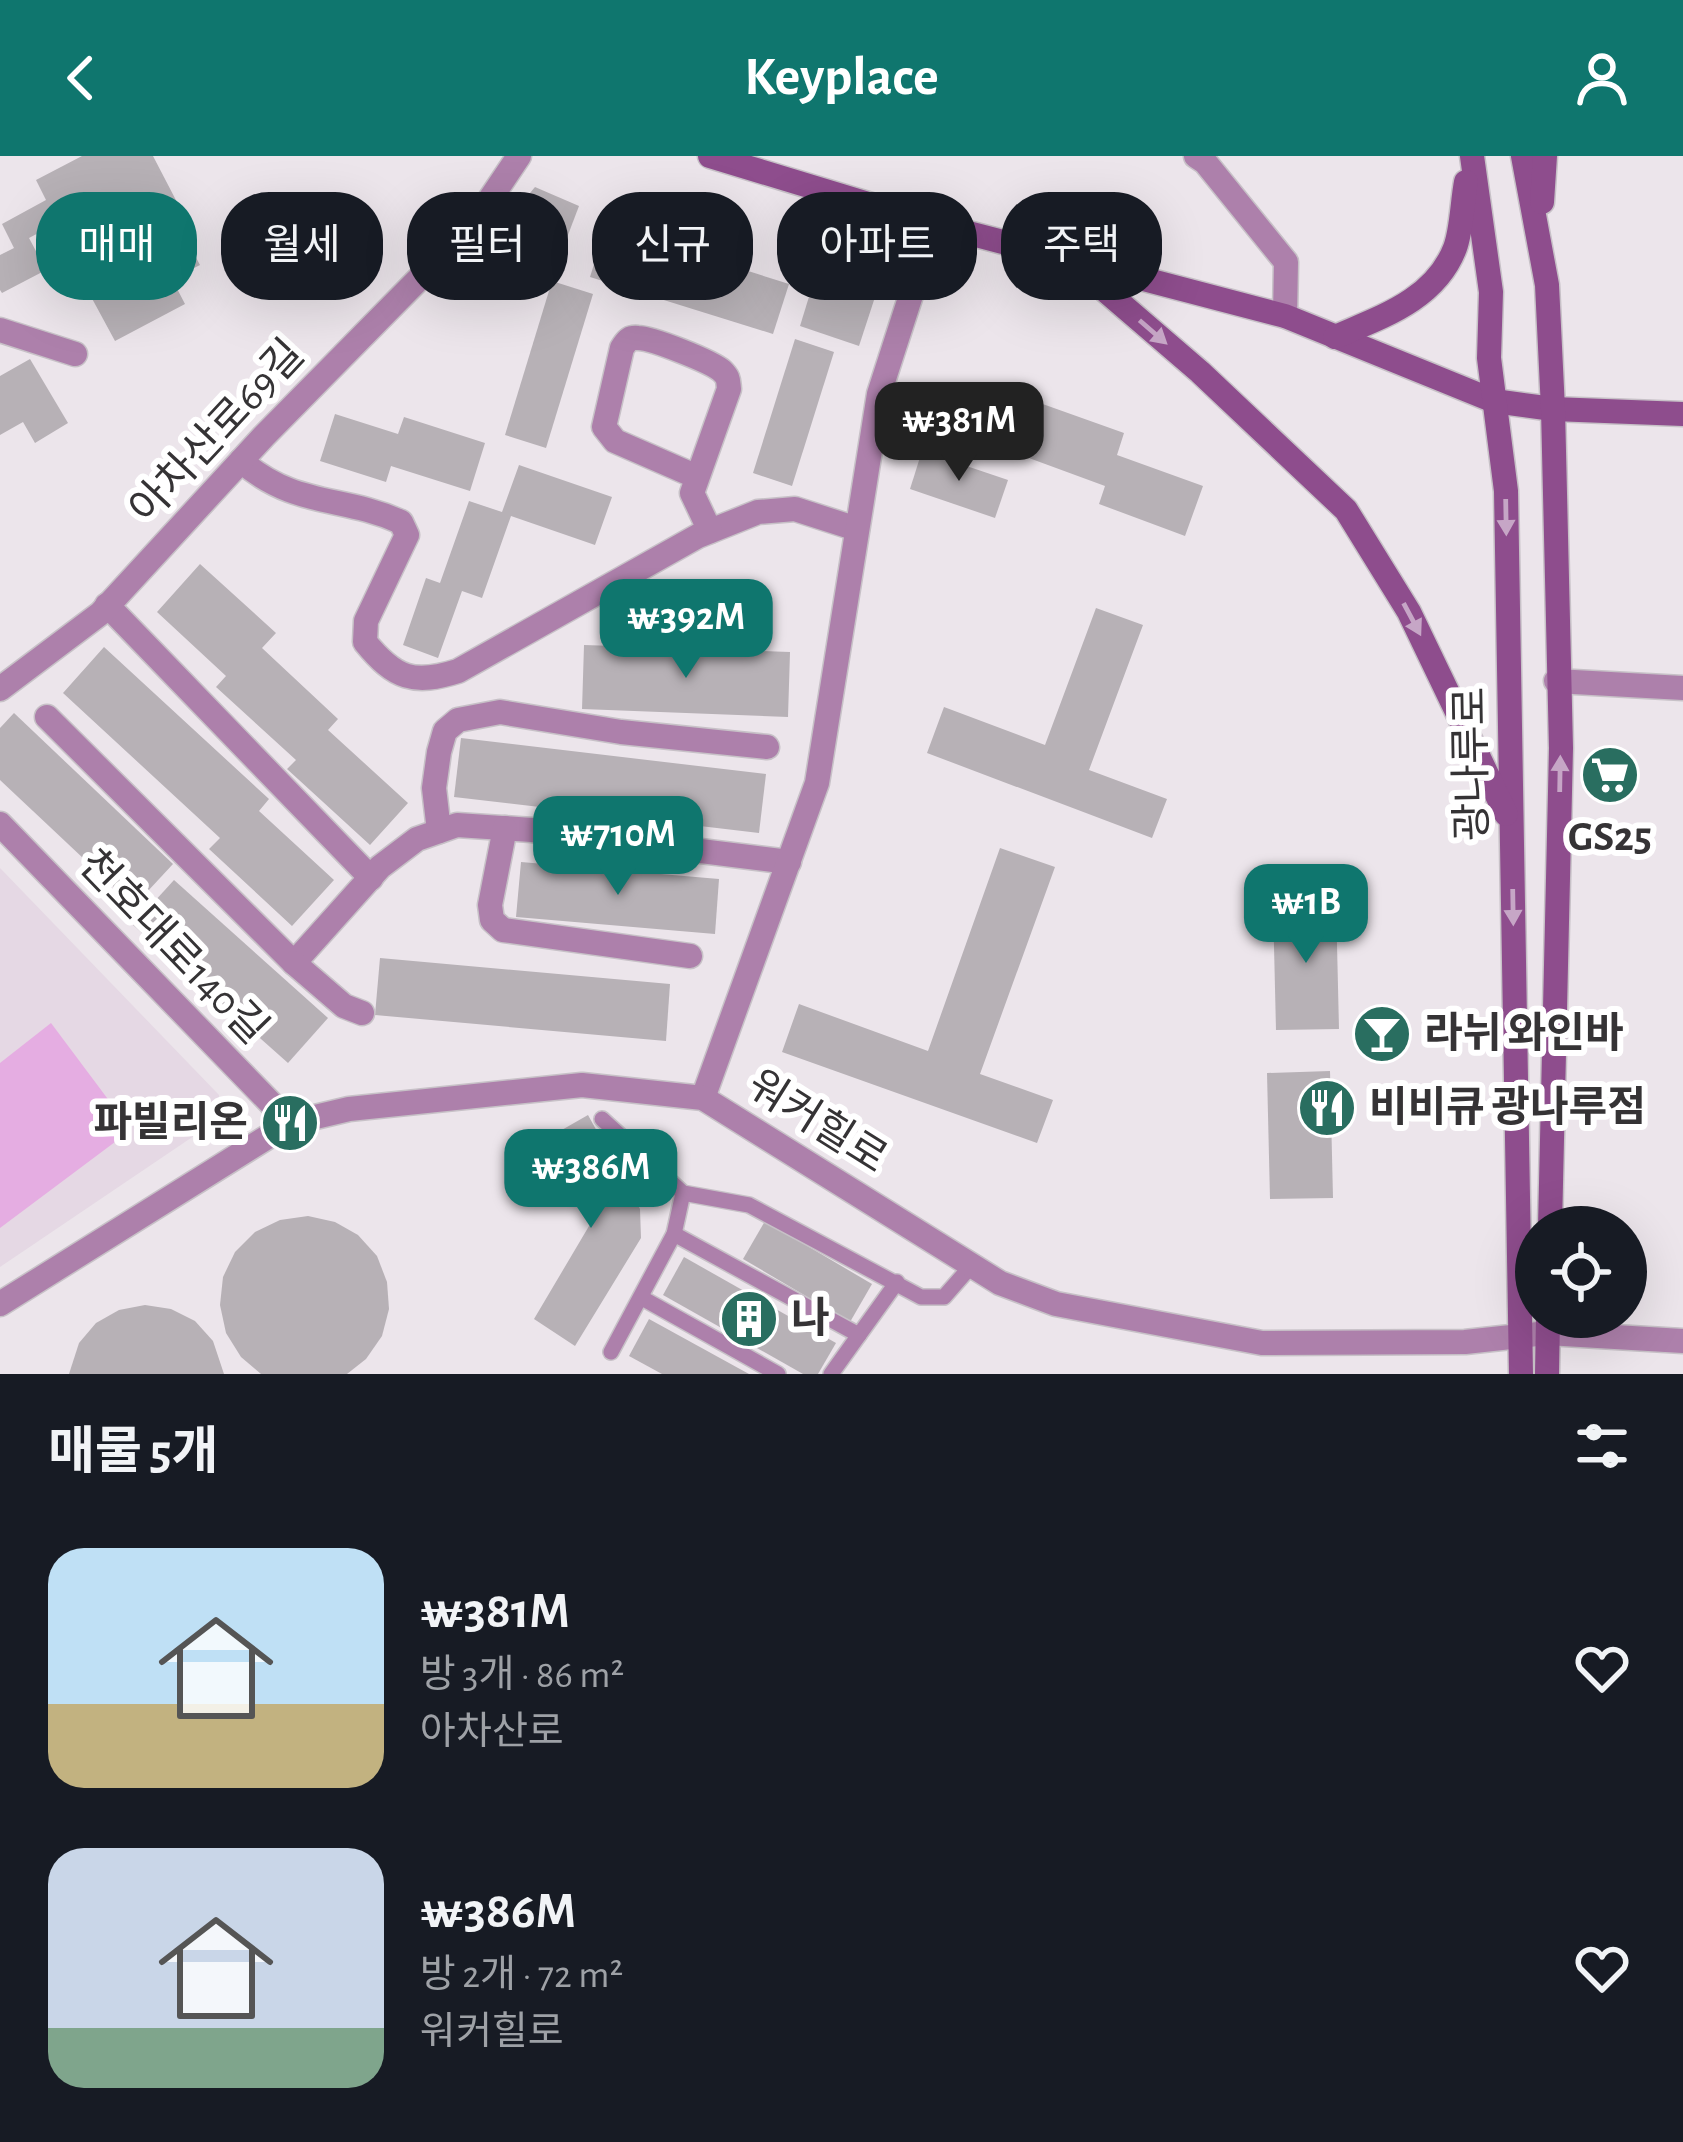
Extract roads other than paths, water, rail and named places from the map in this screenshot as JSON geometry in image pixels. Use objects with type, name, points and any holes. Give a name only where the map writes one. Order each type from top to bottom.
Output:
[{"type":"main road","points":[[710,156],[829,192]]},
{"type":"main road","points":[[1335,338],[1408,305],[1430,286],[1455,248],[1471,156]]},
{"type":"main road","name":"광나루로","points":[[1471,156],[1491,292],[1489,358],[1506,491],[1512,826],[1532,1206]]},
{"type":"main road","name":"광나루로","points":[[1523,156],[1547,285],[1553,409],[1561,748],[1550,1206]]},
{"type":"main road","points":[[1540,229],[1545,156]]},
{"type":"main road","points":[[1162,282],[1285,316],[1494,400],[1553,409],[1683,414]]},
{"type":"main road","points":[[1117,300],[1346,510],[1409,612],[1512,826]]},
{"type":"main road","name":"광나루로","points":[[1521,1374],[1535,1338]]},
{"type":"main road","name":"광나루로","points":[[1541,1338],[1547,1374]]},
{"type":"street","name":"아차산로69길","points":[[0,689],[107,605],[241,460],[474,223],[519,156]]},
{"type":"street","points":[[1196,156],[1286,262],[1285,316]]},
{"type":"street","points":[[703,1097],[817,783],[879,394],[909,300]]},
{"type":"street","points":[[0,330],[75,354]]},
{"type":"street","points":[[695,476],[615,441],[604,427],[622,348],[628,340],[638,338],[694,358],[720,369],[728,379],[729,389],[692,493],[710,531]]},
{"type":"street","points":[[241,460],[274,486],[305,498],[371,508],[401,522],[407,535],[366,621],[365,643],[408,679],[427,681],[458,671],[710,531],[758,512],[795,509],[857,529]]},
{"type":"street","points":[[107,605],[370,878]]},
{"type":"street","points":[[1556,681],[1683,688]]},
{"type":"street","points":[[439,831],[434,788],[439,752],[445,731],[458,719],[500,712],[767,747]]},
{"type":"street","points":[[47,717],[294,963],[344,1006],[362,1013]]},
{"type":"street","name":"천호대로140길","points":[[0,824],[290,1123]]},
{"type":"street","points":[[294,963],[370,878],[417,839],[457,825],[789,862]]},
{"type":"street","points":[[505,828],[490,905],[492,920],[503,929],[689,956]]},
{"type":"street","name":"워커힐로","points":[[0,1304],[290,1123],[349,1109],[582,1085],[703,1097],[1000,1283],[1056,1304],[1262,1343],[1465,1342],[1515,1333]]},
{"type":"street","name":"워커힐로","points":[[1647,1338],[1683,1341]]},
{"type":"lane","points":[[602,1119],[682,1193],[749,1205],[921,1297],[944,1297],[972,1265]]},
{"type":"lane","points":[[611,1352],[674,1234],[682,1193]]},
{"type":"lane","points":[[674,1234],[859,1335]]},
{"type":"lane","points":[[830,1374],[897,1282]]},
{"type":"lane","points":[[642,1298],[778,1374]]},
{"type":"place","name":"GS25","points":[[1610,775]]},
{"type":"place","name":"라뉘 와인바","points":[[1382,1034]]},
{"type":"place","name":"비비큐 광나루점","points":[[1327,1108]]},
{"type":"place","name":"파빌리온","points":[[290,1123]]},
{"type":"place","name":"나","points":[[749,1319]]}]
